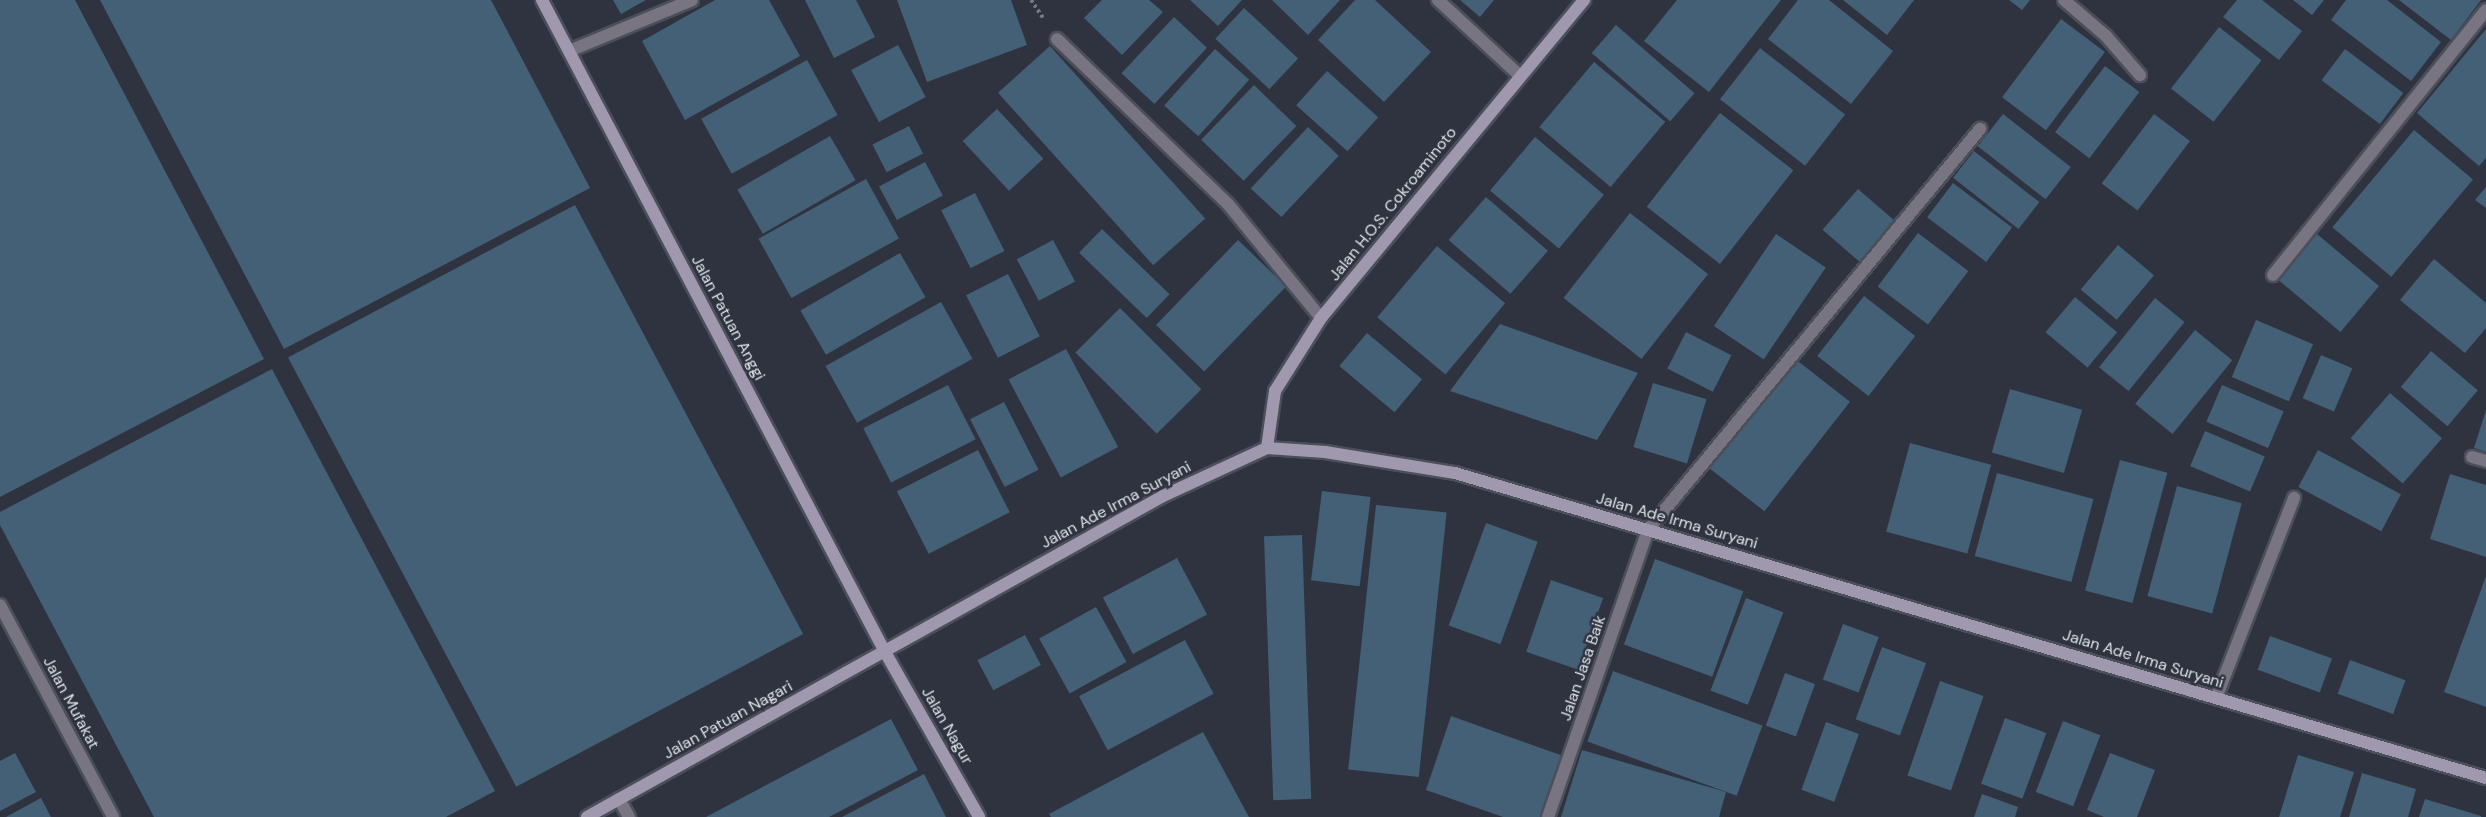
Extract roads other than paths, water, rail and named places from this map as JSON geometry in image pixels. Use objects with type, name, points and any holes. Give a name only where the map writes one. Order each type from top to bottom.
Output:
[{"type":"main road","name":"Jalan Patuan Anggi","points":[[542,0],[885,652]]},
{"type":"main road","name":"Jalan H.O.S. Cokroaminoto","points":[[1267,448],[1275,391],[1321,318],[1584,0]]},
{"type":"main road","name":"Jalan Ade Irma Suryani","points":[[885,652],[1163,496],[1267,448],[1325,452],[1455,473],[2486,778]]},
{"type":"main road","name":"Jalan Patuan Nagari","points":[[587,817],[885,652]]},
{"type":"main road","name":"Jalan Nagur","points":[[885,652],[979,817]]},
{"type":"street","points":[[569,51],[692,0]]},
{"type":"street","points":[[1438,0],[1520,76]]},
{"type":"street","points":[[2064,0],[2106,36],[2140,75]]},
{"type":"street","points":[[2273,274],[2486,10]]},
{"type":"street","points":[[1057,39],[1228,204],[1321,318]]},
{"type":"street","points":[[1648,530],[1980,129]]},
{"type":"street","points":[[2472,456],[2486,461]]},
{"type":"street","points":[[2216,698],[2294,498]]},
{"type":"street","name":"Jalan Jasa Baik","points":[[1548,817],[1648,530]]},
{"type":"street","name":"Jalan Mufakat","points":[[0,605],[113,817]]},
{"type":"street","points":[[619,799],[629,817]]}]
